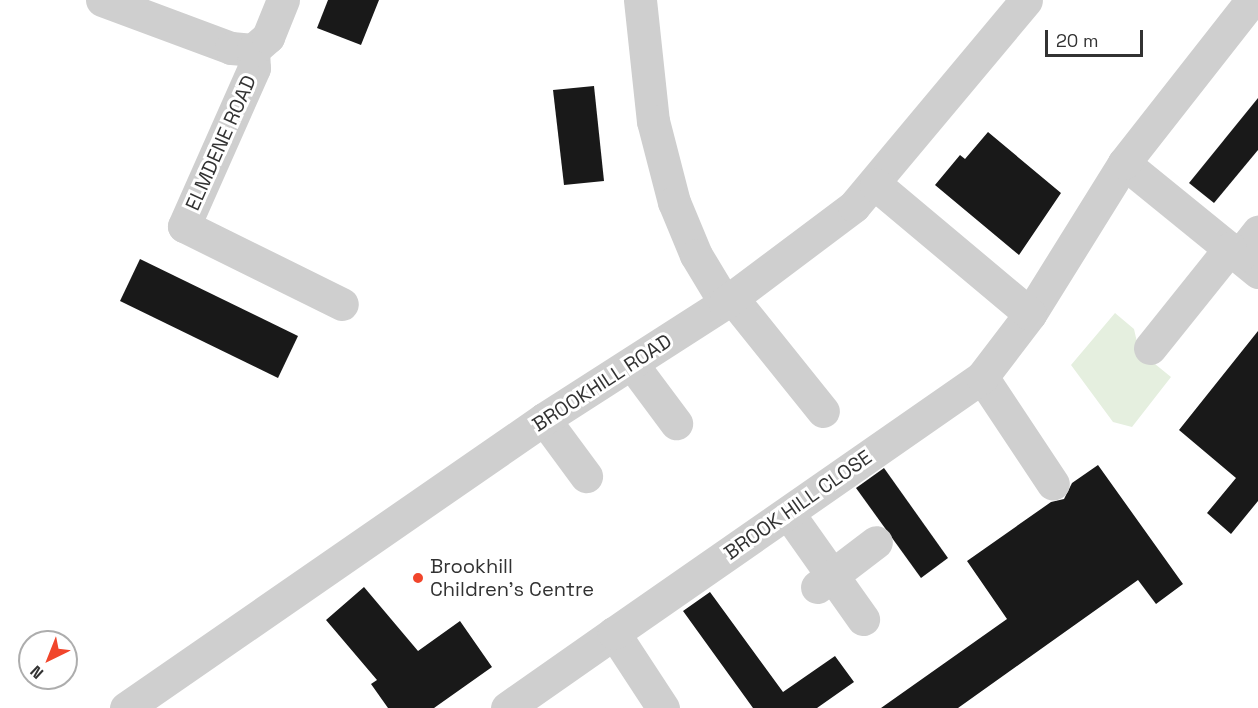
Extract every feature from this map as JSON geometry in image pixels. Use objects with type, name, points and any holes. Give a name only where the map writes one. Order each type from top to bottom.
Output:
[{"type":"street","points":[[102,0],[231,48],[253,50]]},
{"type":"street","name":"ELMDENE ROAD","points":[[283,0],[268,37],[253,50],[254,68],[183,226],[342,304]]},
{"type":"street","points":[[640,0],[653,121],[674,202],[696,255],[729,301],[823,411]]},
{"type":"street","name":"BROOKHILL ROAD","points":[[126,708],[544,418],[729,301],[876,185],[1026,0]]},
{"type":"street","name":"BROOK HILL CLOSE","points":[[507,708],[982,377],[1030,314],[1124,163],[1252,0]]},
{"type":"street","points":[[1124,163],[1246,252],[1150,348]]},
{"type":"street","points":[[876,185],[1030,314]]},
{"type":"street","points":[[632,364],[676,423]]},
{"type":"street","points":[[982,377],[1053,484]]},
{"type":"street","points":[[544,418],[586,476]]},
{"type":"street","points":[[788,513],[824,580],[863,619]]},
{"type":"street","points":[[824,580],[876,542]]},
{"type":"street","points":[[614,633],[663,708]]},
{"type":"green space","points":[[1115,313],[1134,329],[1139,351],[1171,377],[1132,427],[1113,422],[1071,365]]},
{"type":"building","points":[[328,0],[379,0],[361,45],[317,28]]},
{"type":"building","points":[[594,86],[604,181],[564,185],[553,90]]},
{"type":"building","points":[[1258,98],[1258,150],[1214,203],[1189,183]]},
{"type":"building","points":[[988,132],[1061,193],[1019,255],[935,185],[960,155],[965,159]]},
{"type":"building","points":[[140,259],[298,336],[278,378],[120,301]]},
{"type":"building","points":[[1258,331],[1258,501],[1231,534],[1207,513],[1236,478],[1179,430]]},
{"type":"building","points":[[1098,465],[1183,584],[1156,604],[1138,580],[958,708],[881,708],[1007,619],[967,561],[1051,502],[1064,499],[1072,483]]},
{"type":"building","points":[[884,468],[948,558],[921,578],[856,488]]},
{"type":"building","points":[[364,587],[418,651],[460,621],[492,667],[434,708],[388,708],[371,684],[377,680],[326,620]]},
{"type":"building","points":[[710,592],[783,692],[835,656],[854,682],[817,708],[753,708],[683,611]]},
{"type":"place","name":"Brookhill Children’s Centre","points":[[418,578]]}]
